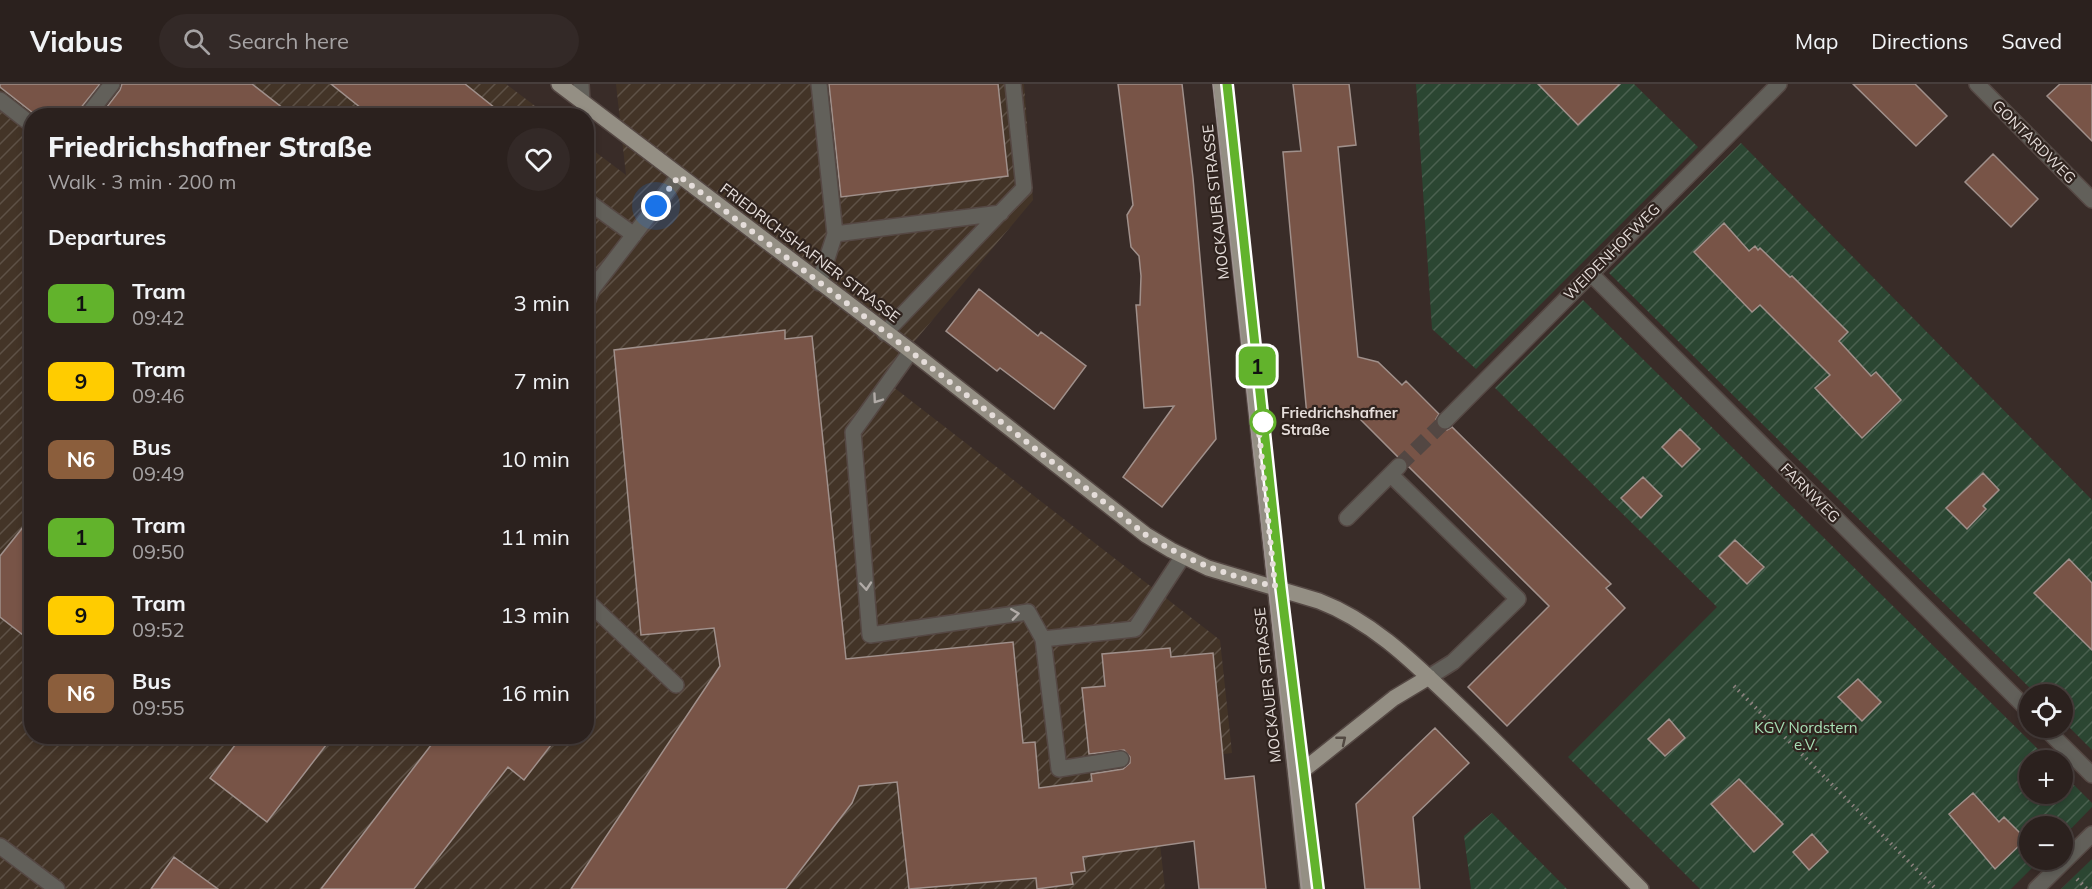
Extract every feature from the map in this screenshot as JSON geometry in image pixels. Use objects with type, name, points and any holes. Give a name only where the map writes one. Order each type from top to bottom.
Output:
[{"type":"main road","name":"FRIEDRICHSHAFNER STRASSE","points":[[559,84],[590,108]]},
{"type":"main road","name":"MOCKAUER STRASSE","points":[[1221,84],[1308,889]]},
{"type":"main road","name":"FRIEDRICHSHAFNER STRASSE","points":[[594,111],[910,351],[1146,535],[1208,568],[1275,586],[1335,607],[1370,627],[1429,677],[1489,734],[1641,889]]},
{"type":"main road","points":[[1296,776],[1394,698],[1429,677]]},
{"type":"street","points":[[93,108],[112,84]]},
{"type":"street","points":[[580,84],[582,102]]},
{"type":"street","points":[[819,84],[835,234],[819,283]]},
{"type":"street","points":[[885,333],[1024,188],[1013,84]]},
{"type":"street","name":"WEIDENHOFWEG","points":[[1445,421],[1779,84]]},
{"type":"street","name":"GONTARDWEG","points":[[1977,84],[2092,200]]},
{"type":"street","points":[[0,100],[24,119]]},
{"type":"street","points":[[594,287],[679,176]]},
{"type":"street","points":[[594,206],[634,235]]},
{"type":"street","points":[[835,234],[1001,213]]},
{"type":"street","name":"FARNWEG","points":[[1591,274],[2019,701]]},
{"type":"street","points":[[910,351],[853,432],[870,635],[1028,612],[1043,639],[1059,769],[1121,759]]},
{"type":"street","points":[[1347,518],[1395,470],[1518,599],[1453,662],[1429,677]]},
{"type":"street","points":[[1043,639],[1135,629],[1183,556]]},
{"type":"street","points":[[594,608],[676,685]]},
{"type":"street","points":[[2055,738],[2092,774]]},
{"type":"street","points":[[2036,889],[2092,834]]},
{"type":"street","points":[[0,847],[57,889]]},
{"type":"path","points":[[1734,686],[1936,889]]},
{"type":"shaded area","points":[[0,84],[506,84],[538,108],[24,108],[24,744],[594,744],[594,151],[626,175],[616,84],[1024,84],[1033,200],[883,379],[1220,640],[1232,753],[1151,763],[1165,889],[0,889]]},
{"type":"green space","points":[[1416,84],[1634,84],[1698,147],[1476,369],[1432,329]]},
{"type":"green space","points":[[1741,143],[2092,500],[2092,750],[2073,731],[2073,684],[2026,684],[1609,273]]},
{"type":"green space","name":"KGV Nordstern e.V.","points":[[1583,300],[2019,730],[2019,738],[2027,738],[2039,750],[2019,750],[2019,804],[2073,804],[2073,784],[2092,803],[2092,807],[2073,827],[2073,816],[2019,816],[2019,870],[2030,870],[2011,889],[1700,889],[1568,757],[1717,607],[1495,388]]},
{"type":"green space","points":[[1492,813],[1567,889],[1471,889],[1464,836]]},
{"type":"green space","points":[[2092,859],[2092,889],[2061,889]]},
{"type":"building","points":[[0,84],[100,84],[81,108],[27,108],[0,87]]},
{"type":"building","points":[[122,84],[252,84],[283,108],[106,108]]},
{"type":"building","points":[[331,84],[465,84],[495,108],[361,108]]},
{"type":"building","points":[[829,84],[998,84],[1008,176],[841,197]]},
{"type":"building","points":[[1118,84],[1182,84],[1193,178],[1216,439],[1162,507],[1123,477],[1174,406],[1144,408],[1136,305],[1140,305],[1141,276],[1139,256],[1131,247],[1127,215],[1133,205]]},
{"type":"building","points":[[1293,84],[1349,84],[1356,145],[1338,147],[1358,357],[1378,362],[1402,385],[1406,381],[1439,414],[1436,419],[1438,427],[1447,430],[1452,427],[1611,584],[1606,588],[1625,608],[1507,726],[1468,687],[1549,606],[1408,466],[1405,459],[1398,457],[1352,411],[1307,416],[1283,152],[1301,151]]},
{"type":"building","points":[[1538,84],[1620,84],[1578,125]]},
{"type":"building","points":[[1853,84],[1915,84],[1947,116],[1916,146]]},
{"type":"building","points":[[2060,84],[2092,84],[2092,141],[2047,96]]},
{"type":"building","points":[[1993,154],[2038,199],[2011,227],[1965,182]]},
{"type":"building","points":[[1724,223],[1749,251],[1755,246],[1758,250],[1760,248],[1790,277],[1792,276],[1848,332],[1839,341],[1871,376],[1876,372],[1901,400],[1862,438],[1815,388],[1830,375],[1760,305],[1752,312],[1694,252]]},
{"type":"building","points":[[979,289],[1038,336],[1041,332],[1086,366],[1054,409],[1000,368],[997,371],[946,331]]},
{"type":"building","points":[[785,330],[785,339],[812,336],[846,659],[1013,642],[1023,743],[1035,742],[1039,788],[1092,781],[1091,774],[1123,769],[1130,763],[1130,757],[1124,750],[1089,754],[1082,688],[1105,686],[1102,654],[1170,648],[1171,657],[1213,653],[1225,779],[1254,776],[1266,889],[1199,889],[1194,841],[1083,857],[1085,871],[1071,873],[1073,884],[1037,889],[1036,878],[909,889],[897,782],[859,786],[852,803],[786,889],[571,889],[720,666],[714,628],[641,635],[614,350]]},
{"type":"building","points":[[1680,429],[1700,449],[1682,467],[1662,447]]},
{"type":"building","points":[[1983,473],[1999,490],[1983,506],[1986,509],[1967,529],[1946,508]]},
{"type":"building","points":[[1643,477],[1662,496],[1641,518],[1621,498]]},
{"type":"building","points":[[24,526],[24,636],[0,617],[0,556]]},
{"type":"building","points":[[1735,540],[1764,567],[1747,584],[1719,556]]},
{"type":"building","points":[[2069,559],[2092,583],[2092,650],[2034,593]]},
{"type":"building","points":[[1858,679],[1881,702],[1862,721],[1838,697]]},
{"type":"building","points":[[1669,719],[1685,738],[1665,756],[1648,739]]},
{"type":"building","points":[[1435,728],[1469,763],[1413,817],[1420,889],[1365,889],[1356,804]]},
{"type":"building","points":[[236,744],[327,744],[267,822],[210,778]]},
{"type":"building","points":[[432,744],[552,744],[524,780],[508,767],[414,889],[321,889]]},
{"type":"building","points":[[1739,779],[1783,824],[1754,852],[1711,804]]},
{"type":"building","points":[[1973,793],[1999,822],[2004,817],[2019,832],[2019,846],[1995,869],[1949,814]]},
{"type":"building","points":[[1812,834],[1828,852],[1809,870],[1793,852]]},
{"type":"building","points":[[174,857],[218,889],[151,889]]},
{"type":"tunnel","points":[[1399,466],[1445,421]]},
{"type":"tram line","points":[[1213,84],[1302,889]]},
{"type":"tram line","points":[[1227,84],[1281,589],[1318,889]]},
{"type":"tram line","name":"1","points":[[1227,84],[1281,588],[1318,889]]},
{"type":"place","name":"Friedrichshafner Straße","points":[[1263,422]]},
{"type":"route","points":[[656,206],[679,176],[910,351],[1146,535],[1208,568],[1275,586],[1258,422],[1263,422]]}]
